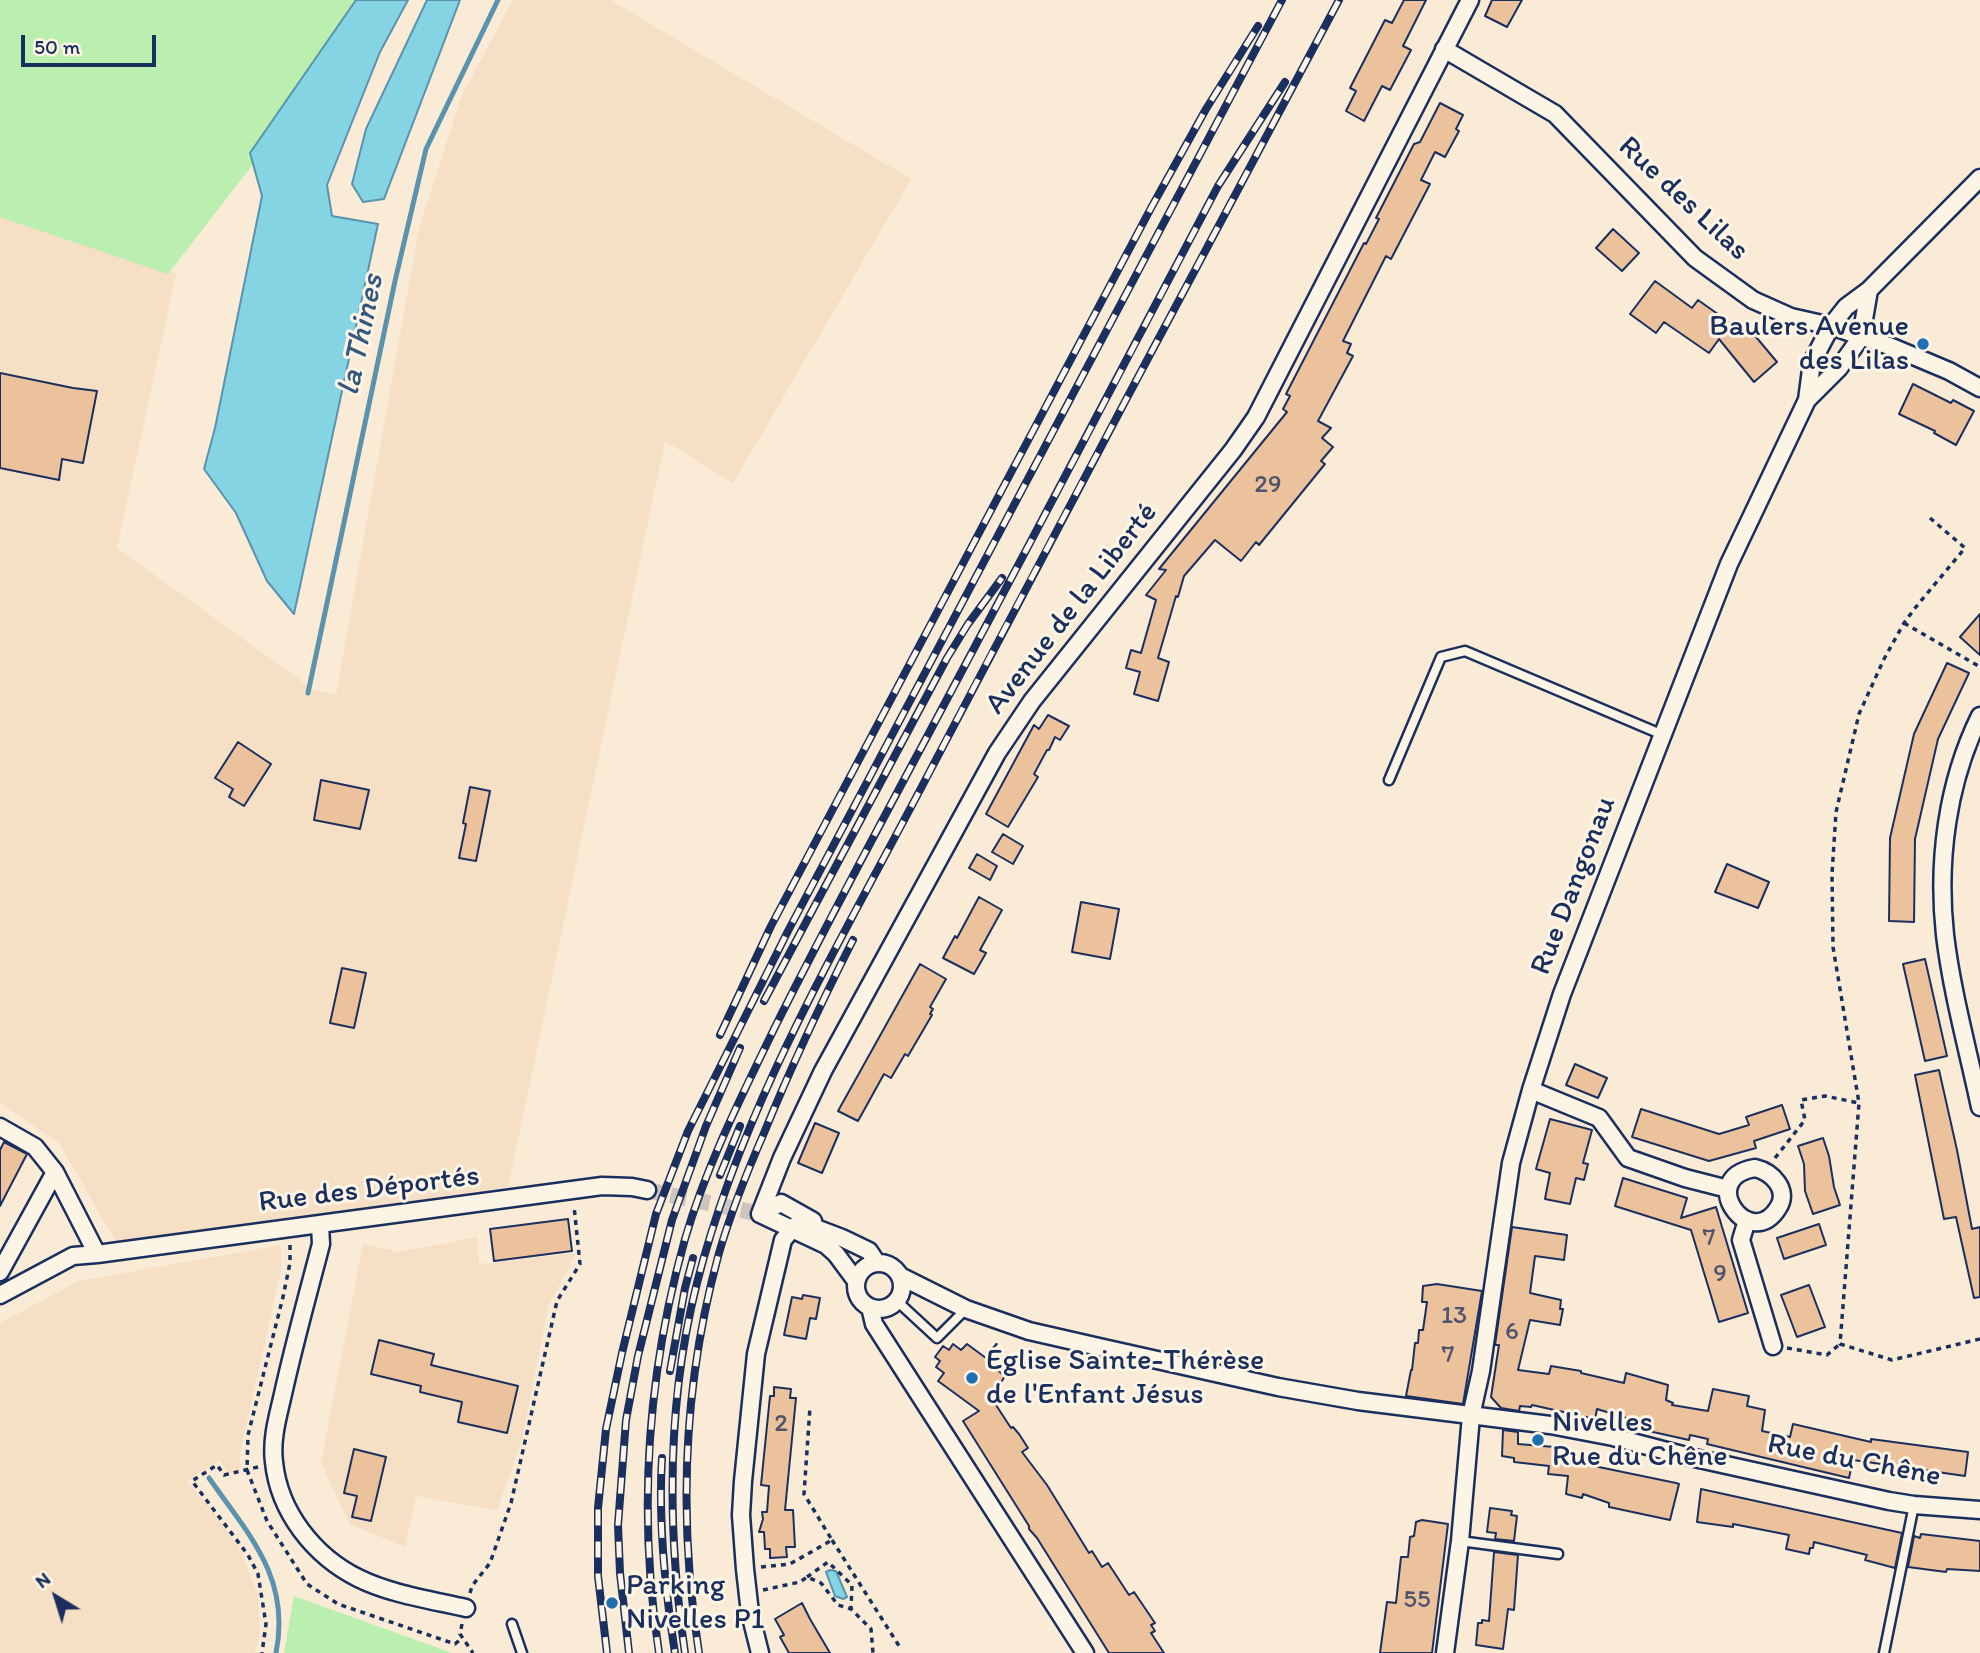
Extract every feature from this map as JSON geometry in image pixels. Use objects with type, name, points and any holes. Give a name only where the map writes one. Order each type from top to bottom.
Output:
[{"type":"street","name":"Avenue de la Liberté","points":[[760,1214],[782,1158],[823,1071],[996,753],[1032,701],[1233,450],[1256,417],[1470,0]]},
{"type":"street","name":"Rue des Lilas","points":[[1444,49],[1555,114],[1695,258],[1753,300],[1791,317],[1830,326],[1949,371],[1980,388]]},
{"type":"street","name":"Rue Dangonau","points":[[1445,1653],[1460,1541],[1471,1416],[1481,1371],[1511,1163],[1562,994],[1729,564],[1807,400],[1812,362],[1830,326],[1846,307],[1869,290],[1980,178]]},
{"type":"street","points":[[1861,337],[1869,290]]},
{"type":"street","name":"Rue Dangonau","points":[[1807,400],[1839,368],[1861,337]]},
{"type":"street","points":[[1980,716],[1968,740],[1954,786],[1946,828],[1942,892],[1950,965],[1980,1107]]},
{"type":"street","points":[[1531,1090],[1599,1118],[1628,1158],[1685,1178],[1728,1189]]},
{"type":"street","points":[[0,1127],[36,1147],[55,1172],[97,1254]]},
{"type":"street","points":[[1755,1168],[1764,1170],[1779,1184],[1781,1203],[1772,1216],[1763,1222],[1755,1223],[1733,1208],[1729,1202],[1728,1189],[1735,1175],[1755,1168]]},
{"type":"street","points":[[0,1272],[55,1172]]},
{"type":"street","name":"Rue des Déportés","points":[[0,1295],[73,1256],[602,1186],[632,1187],[647,1191]]},
{"type":"street","points":[[760,1214],[781,1203],[869,1251],[877,1263]]},
{"type":"street","points":[[760,1214],[826,1245],[856,1281],[858,1296],[870,1307],[874,1324],[1085,1653]]},
{"type":"street","points":[[1747,1220],[1741,1240],[1773,1346]]},
{"type":"street","points":[[760,1653],[750,1613],[741,1515],[756,1354],[783,1240],[800,1222],[842,1238]]},
{"type":"street","points":[[320,1225],[321,1244],[274,1434],[274,1463],[283,1499],[304,1535],[331,1562],[359,1579],[466,1608]]},
{"type":"street","points":[[856,1281],[866,1267],[877,1263],[889,1265],[900,1276],[902,1286],[897,1301],[886,1308],[870,1307]]},
{"type":"street","name":"Rue du Chêne","points":[[900,1276],[966,1309],[1029,1331],[1278,1387],[1358,1401],[1520,1420],[1914,1505],[1980,1510]]},
{"type":"lane","points":[[1389,780],[1441,657],[1465,651],[1663,735]]},
{"type":"lane","points":[[897,1301],[937,1338],[966,1309]]},
{"type":"lane","points":[[1884,1653],[1914,1505]]},
{"type":"lane","points":[[1460,1541],[1558,1554]]},
{"type":"lane","points":[[512,1624],[522,1653]]},
{"type":"path","points":[[1773,1346],[1827,1355],[1840,1343],[1860,1103],[1833,947],[1832,874],[1836,812],[1859,714],[1885,659],[1904,623],[1965,548],[1930,518]]},
{"type":"path","points":[[1904,623],[1980,667]]},
{"type":"path","points":[[1764,1170],[1805,1120],[1801,1100],[1825,1096],[1860,1103]]},
{"type":"path","points":[[473,1653],[460,1634],[472,1586],[490,1563],[511,1503],[557,1301],[580,1264],[572,1191]]},
{"type":"path","points":[[290,1228],[290,1263],[248,1435],[247,1469],[267,1521],[307,1584],[338,1604],[455,1644],[463,1638]]},
{"type":"path","points":[[1840,1343],[1892,1360],[1980,1339]]},
{"type":"path","points":[[810,1407],[804,1493],[901,1649]]},
{"type":"path","points":[[247,1469],[224,1475],[217,1465],[192,1481],[248,1555],[258,1574],[266,1624],[261,1653]]},
{"type":"path","points":[[745,1569],[790,1564],[832,1540]]},
{"type":"path","points":[[748,1592],[800,1582],[828,1562],[852,1585],[851,1609]]},
{"type":"path","points":[[807,1577],[821,1583],[838,1605],[851,1609],[872,1629],[873,1653]]},
{"type":"shaded area","points":[[513,0],[610,0],[911,179],[733,483],[665,441],[508,1187],[117,1244],[60,1144],[0,1103],[0,207],[176,274],[117,548],[314,690],[336,695],[419,228],[462,95]]},
{"type":"shaded area","points":[[477,1237],[479,1264],[576,1253],[548,1307],[522,1440],[497,1510],[416,1496],[405,1547],[350,1524],[321,1463],[363,1244],[399,1252]]},
{"type":"shaded area","points":[[281,1245],[281,1270],[240,1453],[240,1470],[228,1473],[220,1460],[187,1481],[241,1551],[258,1595],[260,1634],[255,1653],[0,1653],[0,1323],[79,1281]]},
{"type":"green space","points":[[0,0],[377,0],[168,274],[0,217]]},
{"type":"green space","points":[[294,1596],[452,1653],[284,1653]]},
{"type":"water","points":[[356,0],[408,0],[380,52],[327,185],[332,216],[378,224],[294,614],[267,581],[236,513],[204,469],[215,428],[262,196],[250,153]]},
{"type":"water","points":[[427,0],[460,0],[384,199],[363,202],[352,184],[366,129]]},
{"type":"water","points":[[836,1571],[847,1597],[843,1599],[835,1596],[826,1572]]},
{"type":"building","points":[[1404,0],[1426,0],[1403,46],[1411,50],[1390,90],[1382,86],[1364,121],[1346,111],[1356,91],[1350,88],[1385,20],[1392,23]]},
{"type":"building","points":[[1492,0],[1522,0],[1507,27],[1485,16]]},
{"type":"building","points":[[1440,103],[1463,115],[1456,129],[1459,131],[1445,157],[1435,152],[1421,180],[1430,184],[1391,259],[1386,256],[1343,341],[1351,344],[1347,353],[1353,356],[1318,421],[1331,428],[1322,438],[1333,447],[1321,461],[1325,464],[1259,545],[1256,542],[1241,561],[1215,540],[1184,576],[1158,658],[1169,662],[1158,701],[1134,694],[1140,672],[1126,668],[1131,650],[1141,653],[1156,600],[1146,595],[1166,570],[1159,569],[1287,412],[1283,409],[1290,396],[1286,394],[1379,219],[1376,218],[1414,144],[1420,142]]},
{"type":"building","points":[[1613,229],[1639,253],[1622,271],[1596,248]]},
{"type":"building","points":[[1655,281],[1692,308],[1698,300],[1746,334],[1751,331],[1777,362],[1754,382],[1719,339],[1709,353],[1664,322],[1656,333],[1630,314]]},
{"type":"building","points":[[0,373],[97,391],[83,463],[62,459],[59,480],[0,468]]},
{"type":"building","points":[[1913,384],[1974,411],[1956,445],[1934,433],[1935,431],[1899,414]]},
{"type":"building","points":[[1980,614],[1980,655],[1960,637]]},
{"type":"building","points":[[1947,663],[1969,673],[1938,739],[1915,839],[1914,922],[1889,921],[1890,838],[1914,734]]},
{"type":"building","points":[[1048,715],[1069,726],[1060,740],[1055,737],[1047,750],[1034,774],[1038,777],[1008,827],[986,814],[1034,725],[1039,729]]},
{"type":"building","points":[[238,742],[271,764],[244,806],[229,797],[233,789],[215,778]]},
{"type":"building","points":[[321,780],[369,790],[360,829],[314,820]]},
{"type":"building","points":[[470,787],[490,791],[476,861],[459,858]]},
{"type":"building","points":[[1003,834],[1023,846],[1013,864],[992,852]]},
{"type":"building","points":[[977,854],[997,866],[990,880],[969,868]]},
{"type":"building","points":[[1727,864],[1769,882],[1758,908],[1715,892]]},
{"type":"building","points":[[979,897],[1002,910],[980,950],[986,953],[974,974],[943,958]]},
{"type":"building","points":[[1081,902],[1119,909],[1110,959],[1072,952]]},
{"type":"building","points":[[1925,959],[1947,1056],[1925,1061],[1903,964]]},
{"type":"building","points":[[920,964],[946,979],[930,1007],[933,1009],[930,1014],[932,1015],[908,1056],[905,1054],[891,1078],[884,1074],[858,1121],[838,1111]]},
{"type":"building","points":[[342,968],[366,973],[354,1028],[330,1023]]},
{"type":"building","points":[[1575,1064],[1607,1078],[1598,1098],[1566,1085]]},
{"type":"building","points":[[1939,1070],[1972,1229],[1980,1227],[1980,1297],[1974,1298],[1956,1217],[1944,1219],[1915,1075]]},
{"type":"building","points":[[1782,1105],[1790,1129],[1754,1141],[1756,1148],[1709,1161],[1632,1137],[1641,1109],[1719,1134],[1749,1125],[1746,1117]]},
{"type":"building","points":[[1550,1119],[1592,1130],[1583,1163],[1588,1164],[1584,1180],[1576,1178],[1570,1204],[1545,1199],[1550,1173],[1536,1169]]},
{"type":"building","points":[[815,1123],[839,1133],[822,1173],[798,1163]]},
{"type":"building","points":[[1823,1138],[1840,1205],[1813,1214],[1805,1191],[1804,1164],[1798,1146]]},
{"type":"building","points":[[4,1142],[27,1154],[0,1206],[0,1150]]},
{"type":"building","points":[[1623,1178],[1687,1198],[1681,1218],[1716,1207],[1748,1313],[1719,1322],[1691,1230],[1615,1206]]},
{"type":"building","points":[[568,1219],[572,1251],[494,1261],[490,1229]]},
{"type":"building","points":[[1819,1224],[1826,1245],[1784,1259],[1777,1238]]},
{"type":"building","points":[[1512,1227],[1567,1235],[1564,1260],[1535,1256],[1530,1293],[1561,1300],[1560,1309],[1563,1309],[1560,1325],[1530,1320],[1518,1370],[1549,1374],[1551,1366],[1624,1383],[1626,1373],[1668,1385],[1666,1400],[1673,1403],[1672,1405],[1708,1411],[1713,1389],[1749,1396],[1747,1406],[1765,1410],[1762,1431],[1790,1437],[1793,1424],[1871,1442],[1871,1439],[1968,1452],[1965,1476],[1853,1460],[1849,1478],[1707,1444],[1708,1439],[1690,1435],[1689,1440],[1635,1428],[1636,1421],[1597,1409],[1595,1419],[1532,1405],[1520,1406],[1519,1411],[1501,1408],[1491,1397],[1499,1345],[1495,1345]]},
{"type":"building","points":[[1437,1284],[1482,1291],[1463,1404],[1406,1396],[1415,1343],[1418,1343],[1419,1330],[1423,1330],[1427,1302],[1422,1302],[1423,1286]]},
{"type":"building","points":[[1809,1285],[1825,1327],[1797,1337],[1781,1295]]},
{"type":"building","points":[[803,1295],[820,1298],[816,1319],[810,1318],[806,1339],[784,1335],[792,1297],[802,1299]]},
{"type":"building","points":[[379,1340],[434,1354],[431,1365],[518,1386],[507,1433],[458,1422],[462,1402],[420,1392],[421,1386],[371,1374]]},
{"type":"building","points":[[953,1344],[961,1350],[967,1344],[1005,1376],[992,1399],[1028,1448],[1022,1452],[1047,1485],[1089,1553],[1092,1551],[1102,1567],[1108,1563],[1129,1595],[1134,1592],[1155,1623],[1151,1625],[1155,1631],[1151,1633],[1164,1653],[1109,1653],[963,1421],[979,1411],[938,1381],[944,1373],[936,1367],[940,1361],[935,1357],[943,1346],[949,1350]]},
{"type":"building","points":[[774,1387],[791,1389],[790,1398],[796,1398],[785,1510],[793,1510],[795,1547],[786,1547],[787,1557],[770,1558],[770,1549],[765,1549],[764,1532],[759,1532],[762,1512],[767,1512],[769,1486],[761,1485],[770,1396],[774,1396]]},
{"type":"building","points":[[1503,1430],[1518,1432],[1518,1444],[1567,1448],[1565,1460],[1679,1484],[1670,1520],[1609,1507],[1609,1503],[1583,1494],[1582,1498],[1566,1494],[1568,1476],[1548,1474],[1549,1466],[1514,1462],[1514,1458],[1502,1456]]},
{"type":"building","points":[[354,1449],[386,1457],[371,1521],[352,1517],[357,1496],[344,1493]]},
{"type":"building","points":[[1701,1489],[1902,1533],[1895,1568],[1865,1560],[1867,1555],[1814,1542],[1809,1554],[1786,1549],[1789,1535],[1733,1524],[1733,1527],[1697,1522]]},
{"type":"building","points":[[1490,1508],[1512,1511],[1511,1515],[1517,1516],[1514,1541],[1495,1539],[1496,1533],[1487,1532]]},
{"type":"building","points":[[1422,1520],[1448,1524],[1432,1653],[1380,1653],[1387,1602],[1396,1603],[1401,1557],[1408,1557],[1410,1537],[1414,1536],[1416,1522]]},
{"type":"building","points":[[1921,1534],[1980,1541],[1980,1571],[1947,1569],[1946,1572],[1908,1567],[1914,1536],[1920,1538]]},
{"type":"building","points":[[1494,1552],[1518,1555],[1514,1610],[1508,1609],[1503,1649],[1476,1645],[1478,1623],[1482,1623],[1482,1620],[1489,1621]]},
{"type":"building","points":[[802,1603],[830,1653],[789,1653],[780,1637],[784,1635],[775,1619]]},
{"type":"waterway","name":"la Thines","points":[[308,693],[395,281],[426,149],[498,0]]},
{"type":"waterway","name":"la Thines","points":[[209,1478],[252,1539],[272,1580],[279,1626],[276,1653]]},
{"type":"tunnel","points":[[647,1190],[760,1214]]},
{"type":"railway","points":[[607,1653],[598,1576],[598,1508],[606,1429],[656,1214],[688,1131],[788,931],[1282,0]]},
{"type":"railway","points":[[685,1653],[673,1514],[675,1421],[680,1375],[697,1283],[741,1150],[768,1085],[831,958],[1339,0]]},
{"type":"railway","points":[[720,1035],[771,926],[1151,208],[1206,109],[1258,26]]},
{"type":"railway","points":[[659,1653],[649,1549],[650,1445],[662,1341],[672,1290],[685,1239],[704,1184],[751,1077],[851,879],[1218,186],[1285,82]]},
{"type":"railway","points":[[764,1001],[947,658],[1002,578]]},
{"type":"railway","points":[[699,1653],[688,1552],[688,1452],[691,1402],[707,1302],[719,1253],[745,1177],[818,1011],[853,940]]},
{"type":"railway","points":[[629,1653],[620,1573],[618,1525],[626,1420],[638,1356],[672,1220],[706,1126],[740,1048]]},
{"type":"railway","points":[[720,1175],[740,1126]]},
{"type":"railway","points":[[670,1371],[693,1258]]},
{"type":"railway","points":[[662,1458],[663,1556],[675,1653]]},
{"type":"place","name":"Baulers Avenue des Lilas","points":[[1923,344]]},
{"type":"place","name":"Église Sainte-Thérèse de l'Enfant Jésus","points":[[972,1378]]},
{"type":"place","name":"Nivelles Rue du Chêne","points":[[1538,1440]]},
{"type":"place","name":"Parking Nivelles P1","points":[[612,1603]]}]
